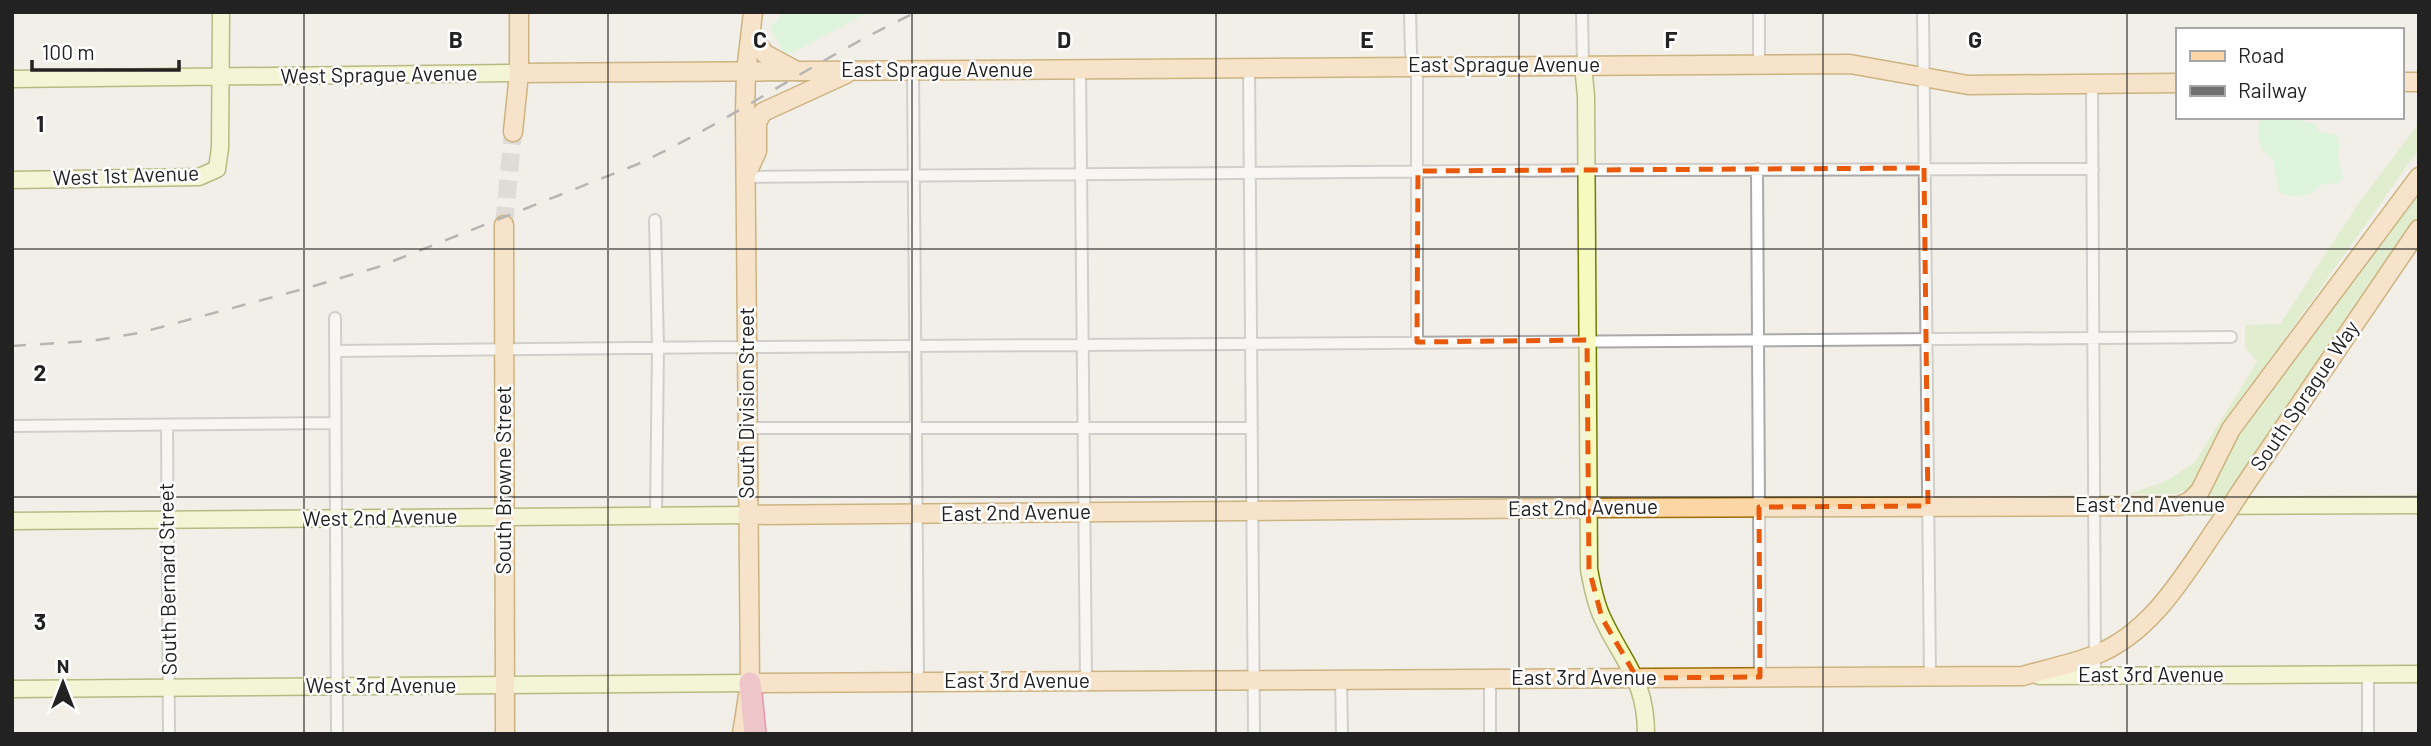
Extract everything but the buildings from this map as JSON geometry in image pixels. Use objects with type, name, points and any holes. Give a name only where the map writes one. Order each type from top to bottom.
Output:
[{"type":"highway","points":[[750,683],[755,734]]},
{"type":"main road","points":[[221,12],[222,76]]},
{"type":"main road","points":[[513,132],[519,73],[519,12]]},
{"type":"main road","name":"South Division Street","points":[[741,734],[750,683],[745,177],[746,72],[754,12]]},
{"type":"main road","points":[[751,35],[768,57],[800,72]]},
{"type":"main road","name":"East Sprague Avenue","points":[[746,72],[1850,64],[1968,85],[2176,83]]},
{"type":"main road","points":[[1583,65],[1586,96],[1589,569],[1593,594],[1602,618],[1637,678],[1646,710],[1646,734]]},
{"type":"main road","points":[[745,177],[757,151],[757,122],[763,112],[855,71]]},
{"type":"main road","name":"West Sprague Avenue","points":[[12,79],[746,72]]},
{"type":"main road","name":"West 1st Avenue","points":[[12,180],[199,177],[217,169],[222,76]]},
{"type":"main road","name":"South Sprague Way","points":[[2179,506],[2190,501],[2200,491],[2231,429],[2414,184],[2419,167]]},
{"type":"main road","name":"South Browne Street","points":[[505,226],[505,734]]},
{"type":"main road","name":"South Sprague Way","points":[[2023,676],[2095,655],[2135,631],[2161,605],[2222,520],[2419,229]]},
{"type":"main road","name":"East 2nd Avenue","points":[[747,515],[2419,505]]},
{"type":"main road","name":"West 2nd Avenue","points":[[12,521],[747,515]]},
{"type":"main road","name":"East 3rd Avenue","points":[[750,683],[2419,674]]},
{"type":"main road","name":"West 3rd Avenue","points":[[12,689],[750,683]]},
{"type":"street","points":[[1410,12],[1411,53],[1417,78],[1417,342]]},
{"type":"street","points":[[1582,12],[1583,65]]},
{"type":"street","points":[[1759,12],[1759,65]]},
{"type":"street","points":[[1923,12],[1930,676]]},
{"type":"street","points":[[1249,67],[1254,734]]},
{"type":"street","points":[[1080,69],[1086,681]]},
{"type":"street","points":[[913,71],[918,682]]},
{"type":"street","points":[[2092,83],[2095,675]]},
{"type":"street","points":[[1757,169],[1760,677]]},
{"type":"street","points":[[745,177],[2093,169]]},
{"type":"street","points":[[655,220],[658,347],[656,515]]},
{"type":"street","points":[[335,318],[337,734]]},
{"type":"street","points":[[335,351],[1758,338],[2231,337]]},
{"type":"street","points":[[12,426],[335,423]]},
{"type":"street","name":"South Bernard Street","points":[[167,425],[169,734]]},
{"type":"street","points":[[747,428],[1252,428]]},
{"type":"street","points":[[2368,674],[2368,734]]},
{"type":"street","points":[[1490,679],[1490,734]]},
{"type":"street","points":[[1341,680],[1342,734]]},
{"type":"highlighted area","points":[[1924,168],[1928,506],[1759,507],[1760,677],[1637,678],[1602,618],[1589,569],[1587,340],[1417,342],[1418,171]]},
{"type":"green space","points":[[783,12],[869,12],[794,52],[784,53],[770,28]]},
{"type":"green space","points":[[2262,119],[2304,119],[2303,122],[2316,124],[2319,132],[2337,135],[2340,146],[2337,154],[2344,178],[2338,183],[2321,185],[2310,195],[2290,196],[2279,192],[2273,160],[2261,149],[2259,122]]},
{"type":"green space","points":[[2419,123],[2419,149],[2216,439],[2192,487],[2176,494],[2128,494],[2164,482],[2194,463],[2257,362],[2245,347],[2245,325],[2280,324],[2358,204]]},
{"type":"green space","points":[[2419,187],[2419,218],[2227,496],[2207,495],[2229,440]]},
{"type":"tunnel","points":[[504,225],[513,132]]},
{"type":"railway","points":[[12,346],[91,341],[139,333],[378,267],[638,164],[709,127],[846,48],[917,12]]}]
